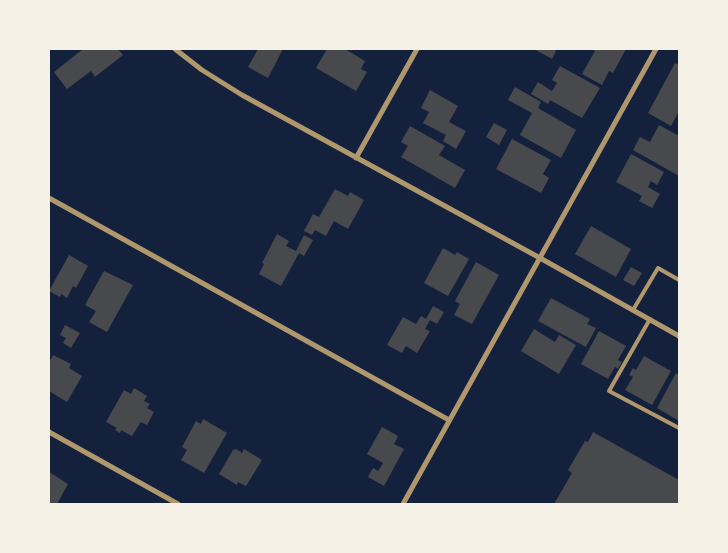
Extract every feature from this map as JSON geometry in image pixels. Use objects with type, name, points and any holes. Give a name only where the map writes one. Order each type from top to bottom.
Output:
[{"type":"street","points":[[175,49],[202,70],[242,96],[679,336]]},
{"type":"street","points":[[356,158],[417,49]]},
{"type":"street","points":[[403,504],[656,49]]},
{"type":"street","points":[[49,198],[450,420]]},
{"type":"street","points":[[49,432],[178,504]]},
{"type":"lane","points":[[633,310],[658,268],[679,280]]},
{"type":"lane","points":[[650,320],[609,391],[679,428]]},
{"type":"building","points":[[83,49],[118,49],[123,55],[95,77],[91,71],[67,89],[54,72]]},
{"type":"building","points":[[258,49],[283,49],[268,78],[248,67]]},
{"type":"building","points":[[327,49],[345,49],[365,61],[361,69],[367,72],[356,91],[316,68]]},
{"type":"building","points":[[534,49],[553,49],[556,51],[552,59]]},
{"type":"building","points":[[590,49],[626,49],[613,73],[609,71],[602,85],[582,74],[595,51]]},
{"type":"building","points":[[675,63],[679,65],[679,114],[671,126],[648,113]]},
{"type":"building","points":[[560,66],[600,88],[582,118],[550,100],[548,104],[531,94],[538,82],[552,91],[557,83],[552,80]]},
{"type":"building","points":[[515,87],[541,102],[538,108],[576,130],[561,158],[520,135],[532,113],[508,100]]},
{"type":"building","points":[[430,90],[458,106],[449,122],[466,131],[456,149],[443,141],[446,135],[423,123],[429,112],[421,108]]},
{"type":"building","points":[[494,123],[507,130],[499,145],[486,137]]},
{"type":"building","points":[[659,125],[679,136],[679,176],[633,150],[640,137],[650,142]]},
{"type":"building","points":[[410,126],[445,146],[439,155],[465,170],[455,188],[401,157],[408,146],[401,142]]},
{"type":"building","points":[[512,139],[551,160],[543,174],[549,178],[541,193],[496,169]]},
{"type":"building","points":[[631,154],[664,172],[657,185],[651,181],[648,187],[660,194],[652,208],[639,201],[642,196],[616,182]]},
{"type":"building","points":[[335,189],[348,196],[350,192],[364,200],[348,229],[334,221],[326,236],[315,230],[312,235],[304,231],[313,214],[319,217]]},
{"type":"building","points":[[591,226],[631,249],[616,277],[575,254]]},
{"type":"building","points":[[277,234],[289,241],[286,246],[296,251],[304,235],[313,240],[304,256],[299,253],[281,286],[259,274],[264,264],[262,263]]},
{"type":"building","points":[[443,248],[455,255],[457,252],[469,259],[448,296],[424,283]]},
{"type":"building","points":[[69,255],[88,266],[76,288],[73,286],[67,298],[61,294],[60,297],[49,291]]},
{"type":"building","points":[[476,262],[499,275],[472,324],[454,315],[460,304],[455,301]]},
{"type":"building","points":[[631,267],[642,273],[634,286],[623,280]]},
{"type":"building","points":[[104,271],[133,285],[107,332],[89,322],[96,311],[85,305]]},
{"type":"building","points":[[551,298],[590,319],[587,324],[596,328],[586,347],[538,321]]},
{"type":"building","points":[[433,306],[444,312],[437,324],[430,320],[425,329],[430,331],[417,353],[406,346],[402,353],[387,345],[403,317],[416,324],[421,316],[426,319]]},
{"type":"building","points":[[65,325],[80,333],[71,348],[63,343],[66,338],[60,335]]},
{"type":"building","points":[[534,329],[555,342],[559,335],[576,345],[559,374],[521,351]]},
{"type":"building","points":[[599,331],[626,346],[618,360],[622,362],[618,369],[615,367],[608,379],[581,364]]},
{"type":"building","points":[[53,355],[71,364],[69,368],[82,376],[67,402],[49,391],[49,363]]},
{"type":"building","points":[[644,356],[671,371],[652,405],[625,390],[633,377],[629,375],[633,368],[636,370]]},
{"type":"building","points":[[676,373],[679,375],[679,421],[657,408]]},
{"type":"building","points":[[134,388],[147,396],[144,401],[150,404],[147,408],[154,412],[147,425],[141,422],[132,436],[121,430],[120,433],[115,430],[117,428],[106,422],[124,390],[131,394]]},
{"type":"building","points":[[203,419],[227,433],[204,473],[181,460],[187,450],[182,447],[196,421],[201,424]]},
{"type":"building","points":[[382,427],[398,436],[394,444],[404,449],[384,486],[368,477],[373,468],[378,471],[383,463],[367,454]]},
{"type":"building","points":[[593,432],[679,480],[679,504],[554,504],[572,473],[568,470],[585,441],[588,442]]},
{"type":"building","points":[[236,449],[241,454],[244,449],[262,460],[246,486],[238,482],[237,485],[219,474],[233,450]]},
{"type":"building","points":[[49,472],[68,484],[57,504],[49,504]]}]
